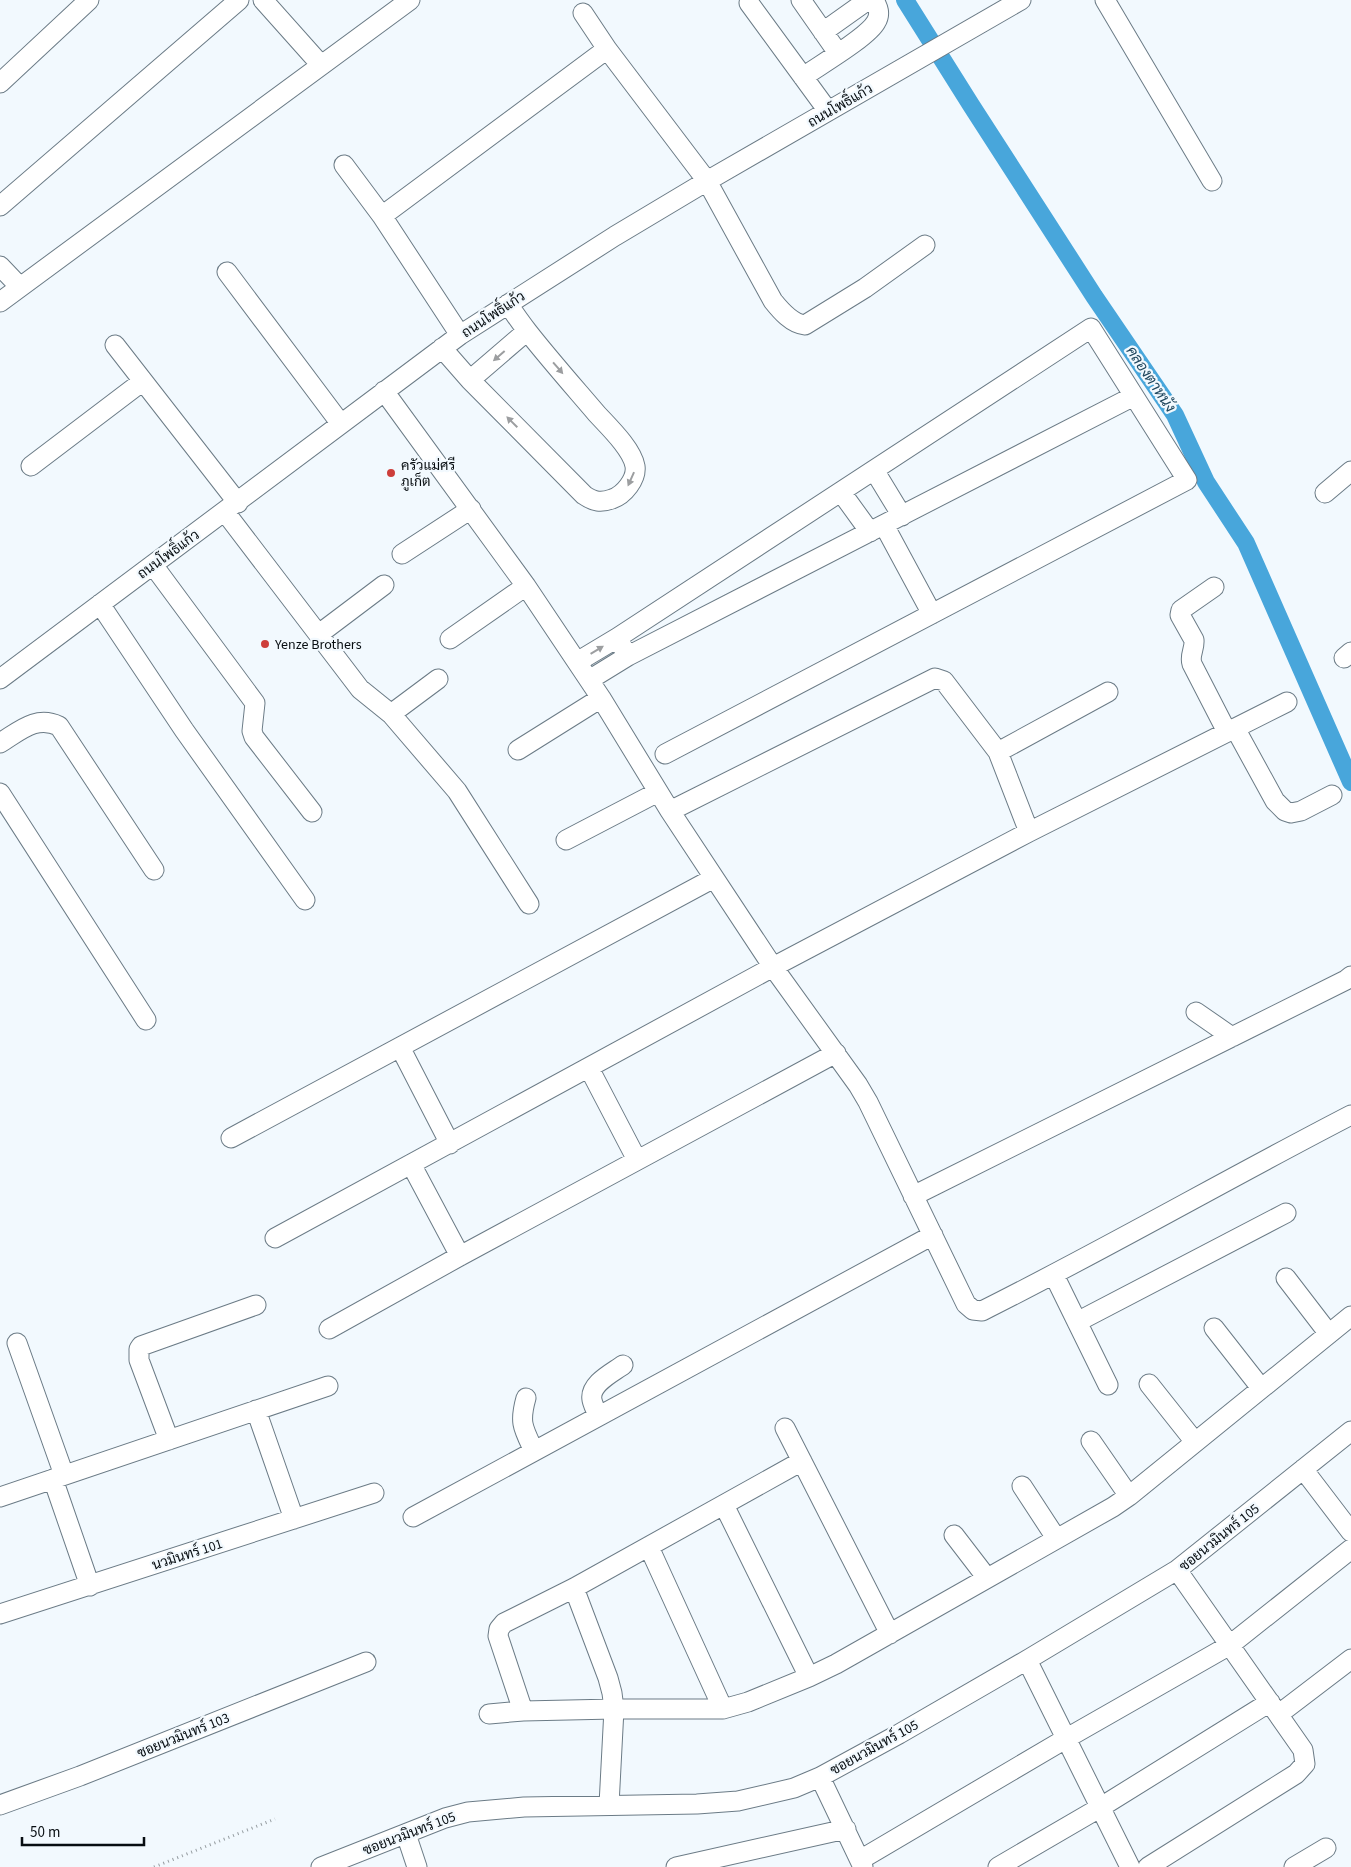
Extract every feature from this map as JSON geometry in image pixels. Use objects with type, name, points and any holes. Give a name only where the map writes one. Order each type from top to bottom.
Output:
[{"type":"street","points":[[0,83],[89,0]]},
{"type":"street","points":[[0,206],[239,0]]},
{"type":"street","points":[[263,0],[321,65]]},
{"type":"street","points":[[0,302],[410,0]]},
{"type":"street","points":[[802,0],[838,52]]},
{"type":"street","points":[[823,32],[868,0]]},
{"type":"street","points":[[803,76],[868,32],[877,21],[878,7],[874,0]]},
{"type":"street","name":"ถนนโพธิ์แก้ว","points":[[1,677],[460,335],[615,236],[706,181],[1021,0]]},
{"type":"street","points":[[1106,0],[1212,182]]},
{"type":"street","points":[[749,3],[828,112]]},
{"type":"street","points":[[583,14],[706,181],[773,301],[787,316],[802,325],[821,316],[866,288],[924,245]]},
{"type":"street","points":[[382,216],[607,49]]},
{"type":"street","points":[[344,165],[382,216],[460,335]]},
{"type":"street","points":[[0,266],[20,287]]},
{"type":"street","points":[[227,272],[341,424]]},
{"type":"street","points":[[442,348],[470,380],[584,495],[593,501],[615,498],[633,478],[635,468],[631,457],[617,436],[527,331],[508,304]]},
{"type":"street","points":[[577,662],[684,595],[1091,328],[1187,480],[665,754]]},
{"type":"street","points":[[470,380],[527,331]]},
{"type":"street","points":[[115,345],[143,381],[319,634],[360,689],[391,714],[457,791],[528,904]]},
{"type":"street","points":[[31,466],[143,381]]},
{"type":"street","points":[[384,391],[526,586],[601,698],[670,811],[773,967],[836,1052],[868,1102],[966,1304],[973,1310],[982,1311],[1054,1275],[1351,1115]]},
{"type":"street","points":[[589,680],[628,656],[1134,396]]},
{"type":"street","points":[[874,470],[902,516]]},
{"type":"street","points":[[1325,493],[1351,471]]},
{"type":"street","points":[[841,492],[877,528],[932,614]]},
{"type":"street","points":[[402,554],[471,509]]},
{"type":"street","points":[[154,564],[255,702],[252,731],[254,737],[312,812]]},
{"type":"street","points":[[319,634],[384,585]]},
{"type":"street","points":[[450,639],[526,586]]},
{"type":"street","points":[[1214,587],[1181,610],[1180,615],[1194,640],[1190,658],[1192,664],[1275,800],[1285,811],[1291,813],[1301,811],[1332,795]]},
{"type":"street","points":[[684,595],[699,620]]},
{"type":"street","points":[[100,604],[184,730],[305,900]]},
{"type":"street","points":[[617,638],[628,656]]},
{"type":"street","points":[[670,811],[935,678],[944,682],[998,752],[1029,832]]},
{"type":"street","points":[[391,714],[438,679]]},
{"type":"street","points":[[998,752],[1108,692]]},
{"type":"street","points":[[518,750],[601,698]]},
{"type":"street","points":[[275,1238],[773,967],[1029,832],[1286,702]]},
{"type":"street","points":[[0,743],[38,721],[50,721],[59,726],[154,870]]},
{"type":"street","points":[[566,840],[658,792]]},
{"type":"street","points":[[0,793],[146,1020]]},
{"type":"street","points":[[231,1138],[714,878]]},
{"type":"street","points":[[913,1196],[1351,976]]},
{"type":"street","points":[[1196,1012],[1232,1037]]},
{"type":"street","points":[[400,1047],[450,1144]]},
{"type":"street","points":[[328,1329],[836,1052]]},
{"type":"street","points":[[589,1068],[637,1160]]},
{"type":"street","points":[[411,1164],[460,1256]]},
{"type":"street","points":[[1077,1322],[1286,1213]]},
{"type":"street","points":[[413,1517],[933,1235]]},
{"type":"street","points":[[1054,1275],[1108,1385]]},
{"type":"street","points":[[1286,1278],[1329,1334]]},
{"type":"street","points":[[169,1440],[139,1360],[141,1346],[256,1305]]},
{"type":"street","points":[[489,1714],[522,1711],[614,1709],[723,1709],[748,1702],[809,1677],[890,1634],[1129,1496],[1351,1316]]},
{"type":"street","points":[[1214,1328],[1262,1388]]},
{"type":"street","points":[[17,1343],[59,1477],[90,1586]]},
{"type":"street","points":[[598,1415],[592,1399],[592,1391],[596,1385],[623,1365]]},
{"type":"street","points":[[1149,1384],[1195,1442]]},
{"type":"street","points":[[0,1497],[328,1386]]},
{"type":"street","points":[[526,1398],[522,1422],[534,1451]]},
{"type":"street","points":[[256,1410],[294,1519]]},
{"type":"street","points":[[785,1428],[890,1634]]},
{"type":"street","name":"ซอยนวมินทร์ 105","points":[[324,1867],[445,1818],[468,1812],[524,1807],[698,1804],[738,1801],[794,1788],[820,1777],[1027,1660],[1177,1570],[1351,1431]]},
{"type":"street","points":[[1091,1441],[1129,1496]]},
{"type":"street","points":[[522,1711],[500,1644],[499,1630],[504,1623],[574,1588],[802,1461]]},
{"type":"street","points":[[1303,1469],[1351,1532]]},
{"type":"street","points":[[1022,1486],[1056,1538]]},
{"type":"street","name":"นวมินทร์ 101","points":[[0,1614],[374,1493]]},
{"type":"street","points":[[724,1505],[809,1677]]},
{"type":"street","points":[[954,1535],[987,1578]]},
{"type":"street","points":[[649,1547],[723,1709]]},
{"type":"street","points":[[820,1777],[861,1864],[1067,1738],[1230,1645],[1351,1549]]},
{"type":"street","points":[[1148,1867],[1301,1770],[1305,1764],[1303,1750],[1177,1570]]},
{"type":"street","points":[[574,1588],[608,1678],[614,1709],[609,1806]]},
{"type":"street","points":[[998,1867],[1275,1708],[1351,1659]]},
{"type":"street","points":[[1027,1660],[1130,1867]]},
{"type":"street","name":"ซอยนวมินทร์ 103","points":[[0,1805],[80,1776],[366,1662]]},
{"type":"street","points":[[676,1867],[846,1829]]},
{"type":"street","points":[[406,1834],[417,1867]]},
{"type":"street","points":[[1294,1867],[1326,1848]]},
{"type":"path","points":[[154,1867],[275,1819]]},
{"type":"waterway","name":"คลองตาหนัง","points":[[905,0],[1094,296],[1175,415],[1206,482],[1246,543],[1351,782]]},
{"type":"place","name":"ครัวแม่ศรี ภูเก็ต","points":[[391,473]]},
{"type":"place","name":"Yenze Brothers","points":[[265,644]]}]
